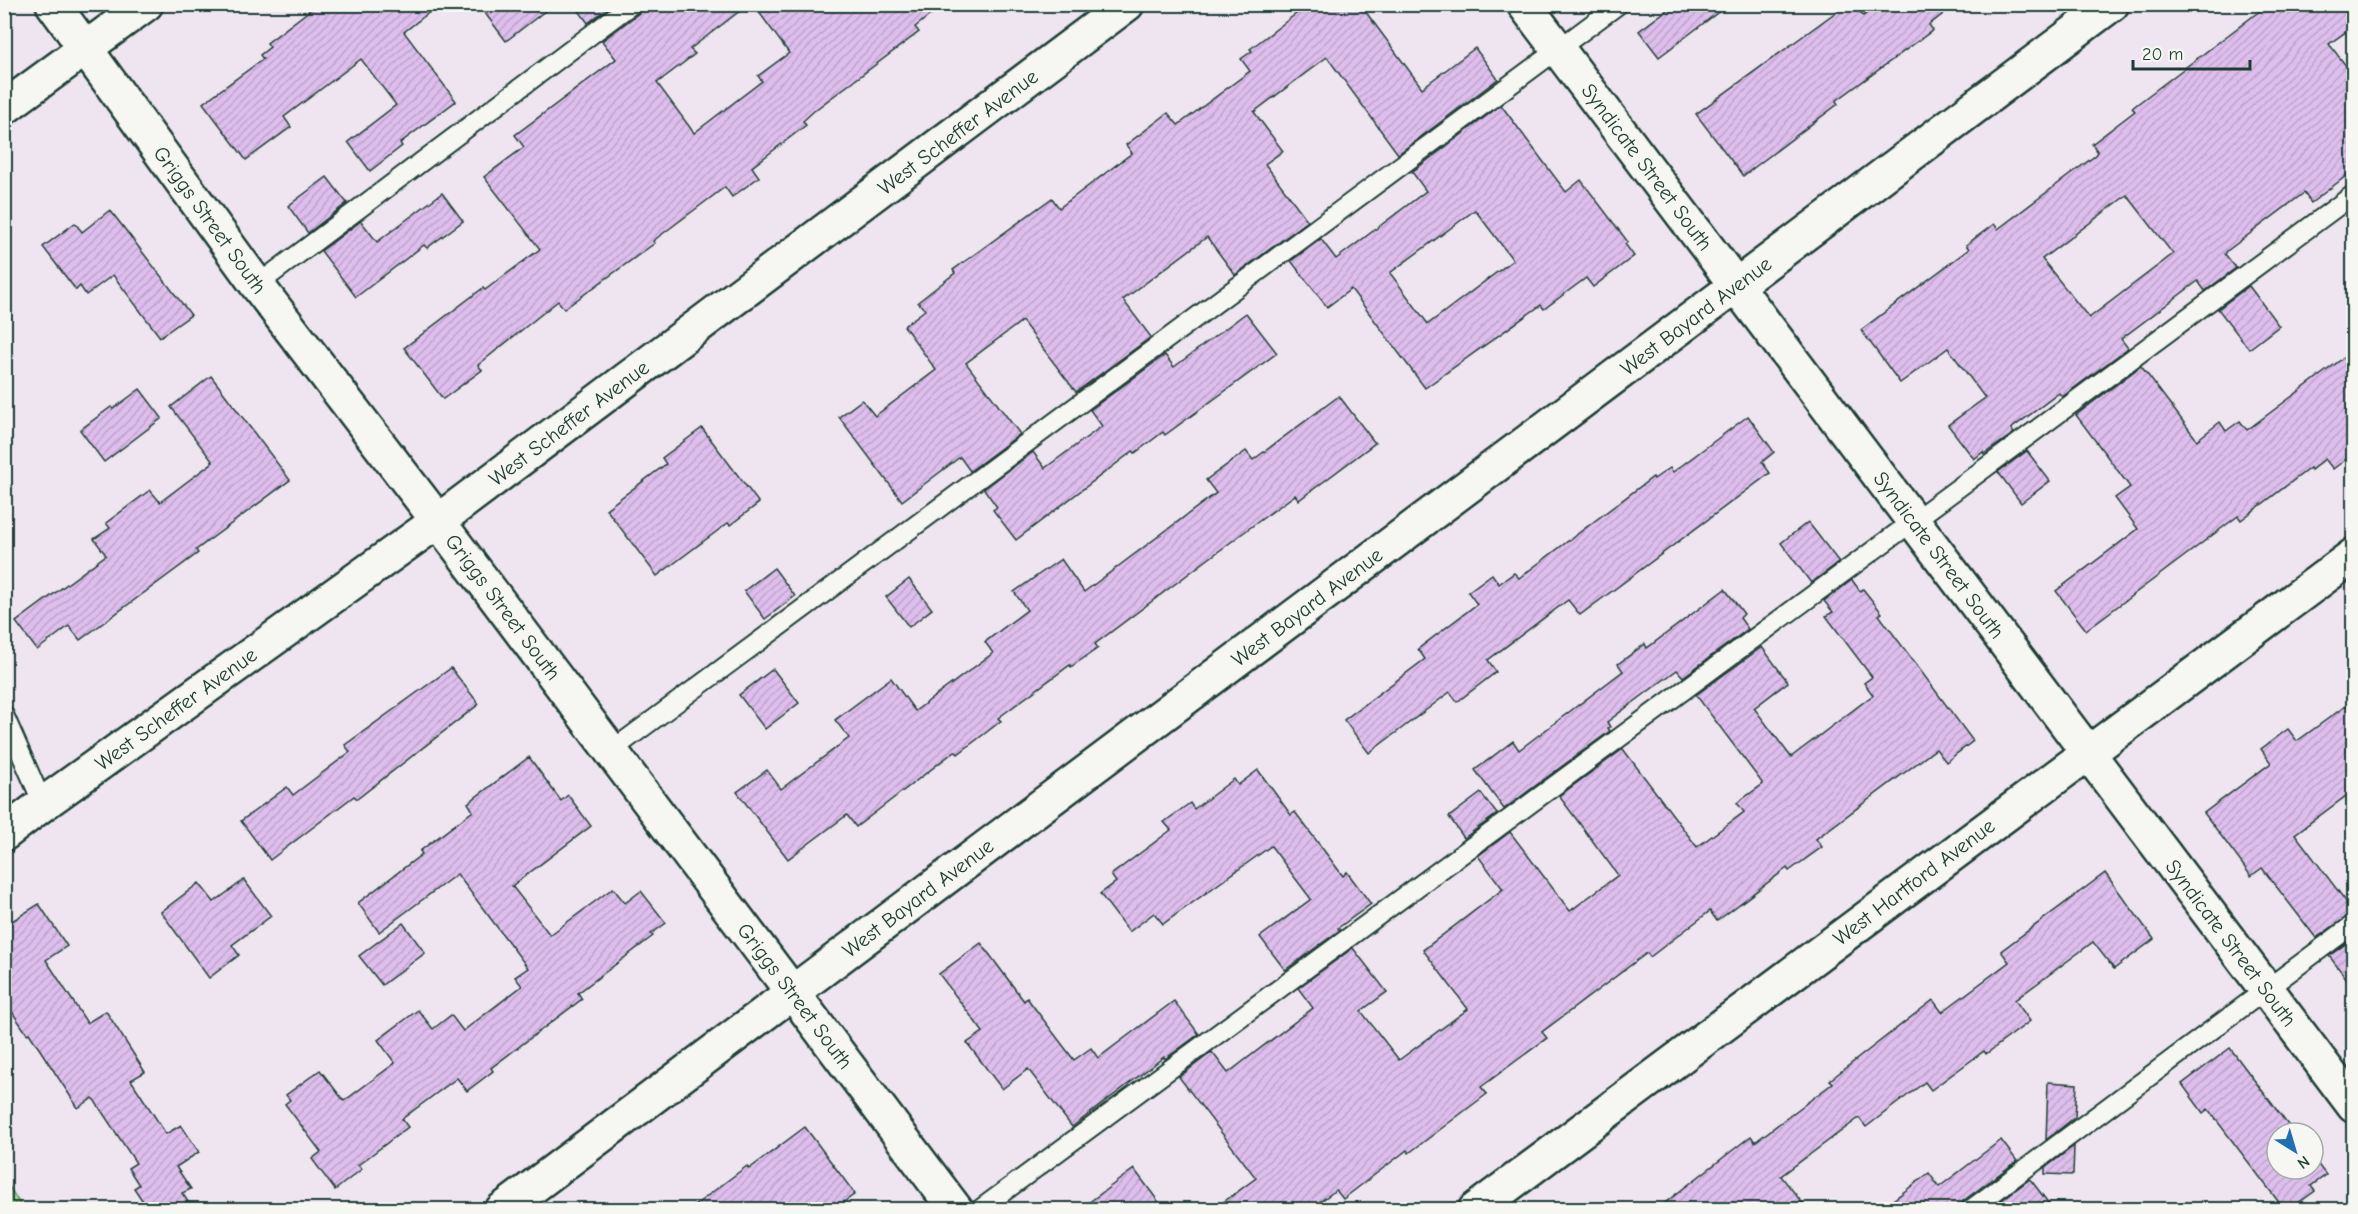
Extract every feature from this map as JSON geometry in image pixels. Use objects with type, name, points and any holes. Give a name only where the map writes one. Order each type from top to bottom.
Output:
[{"type":"street","name":"Griggs Street South","points":[[53,4],[257,285],[438,521],[956,1209]]},
{"type":"street","points":[[4,108],[146,4]]},
{"type":"street","name":"West Scheffer Avenue","points":[[4,834],[438,521],[1127,4]]},
{"type":"street","name":"Syndicate Street South","points":[[1524,4],[2354,1106]]},
{"type":"street","name":"West Bayard Avenue","points":[[502,1209],[2112,4]]},
{"type":"street","name":"West Hartford Avenue","points":[[1475,1209],[2354,555]]},
{"type":"lane","points":[[257,285],[632,4]]},
{"type":"lane","points":[[611,751],[1619,4]]},
{"type":"lane","points":[[979,1209],[2354,194]]},
{"type":"lane","points":[[4,715],[43,804]]},
{"type":"lane","points":[[1970,1209],[2354,924]]},
{"type":"green space","points":[[5,1180],[23,1209],[5,1209]]},
{"type":"building","points":[[318,4],[440,4],[404,32],[456,101],[400,143],[402,146],[370,171],[348,142],[396,105],[361,59],[284,117],[291,127],[246,160],[203,103],[263,59],[260,55],[270,47],[267,43]]},
{"type":"building","points":[[478,4],[554,4],[506,41]]},
{"type":"building","points":[[574,4],[613,4],[588,23]]},
{"type":"building","points":[[643,4],[749,4],[690,49],[695,54],[657,83],[694,133],[762,81],[758,76],[789,53],[753,4],[944,4],[915,27],[919,32],[815,110],[803,121],[806,125],[752,167],[759,177],[732,197],[725,187],[653,241],[655,243],[564,309],[558,301],[478,365],[482,370],[443,399],[404,348],[483,288],[485,290],[540,249],[484,177],[524,147],[515,135],[616,59],[602,41],[639,13]]},
{"type":"building","points":[[1309,4],[1360,4],[1422,88],[1475,48],[1498,79],[1398,154],[1327,57],[1254,112],[1283,151],[1265,164],[1308,221],[1235,275],[1207,237],[1123,300],[1151,337],[1076,392],[1022,321],[966,363],[1020,434],[970,471],[960,457],[902,501],[839,417],[862,400],[875,416],[936,370],[904,326],[925,310],[918,302],[955,273],[953,270],[1052,198],[1059,208],[1132,153],[1126,145],[1168,113],[1178,125],[1250,71],[1241,59],[1252,51],[1250,49]]},
{"type":"building","points":[[1675,4],[1729,4],[1659,57],[1639,31]]},
{"type":"building","points":[[1847,4],[1854,4],[1863,16],[1879,4],[1956,4],[1929,25],[1933,30],[1836,101],[1838,104],[1743,176],[1696,114]]},
{"type":"building","points":[[2269,4],[2354,4],[2354,26],[2329,44],[2354,76],[2354,170],[2311,203],[2304,193],[2227,251],[2225,254],[2236,268],[2205,291],[2198,281],[2121,339],[2128,348],[2062,397],[2059,393],[2011,429],[2014,433],[1974,459],[1948,425],[1985,398],[1948,348],[1900,383],[1861,330],[1969,249],[1966,245],[1994,224],[1998,229],[2096,155],[2098,152],[2092,144],[2135,111],[2132,108]],"holes":[[[2127,195],[2173,254],[2089,318],[2042,259]]]},
{"type":"building","points":[[1501,105],[1566,192],[1581,180],[1628,242],[1625,244],[1634,256],[1593,287],[1586,278],[1544,309],[1541,305],[1425,388],[1351,289],[1327,307],[1291,261],[1321,239],[1336,259],[1426,191],[1412,172]],"holes":[[[1475,210],[1513,260],[1428,324],[1390,273]]]},
{"type":"building","points":[[327,177],[347,203],[308,233],[288,206]]},
{"type":"building","points":[[442,193],[463,221],[427,248],[424,245],[356,297],[321,251],[361,221],[377,242]]},
{"type":"building","points":[[110,210],[191,315],[160,337],[113,275],[86,295],[80,286],[76,290],[43,247],[75,223],[82,232]]},
{"type":"building","points":[[2249,286],[2279,326],[2249,349],[2218,309]]},
{"type":"building","points":[[1246,313],[1277,353],[1165,435],[1163,432],[1135,453],[1133,451],[1016,540],[993,510],[997,507],[984,489],[1033,452],[1045,468],[1102,426],[1090,410],[1165,355],[1174,367]]},
{"type":"building","points":[[2354,350],[2354,453],[2333,469],[2325,459],[2311,470],[2310,468],[2241,520],[2238,516],[2086,630],[2056,591],[2138,529],[2115,498],[2130,487],[2076,415],[2141,366],[2197,440],[2220,422],[2226,431],[2240,421],[2247,430]]},
{"type":"building","points":[[211,376],[290,480],[196,550],[198,553],[80,640],[69,626],[37,650],[16,622],[106,555],[94,539],[110,528],[106,523],[150,490],[160,502],[213,462],[171,407]]},
{"type":"building","points":[[140,389],[162,418],[104,462],[80,430]]},
{"type":"building","points":[[1339,396],[1375,443],[1299,500],[1295,495],[1255,524],[1095,644],[1098,648],[1071,667],[1070,665],[998,718],[1001,721],[958,754],[955,751],[856,827],[847,815],[788,859],[737,792],[767,770],[781,789],[849,738],[835,720],[891,678],[915,711],[993,653],[985,642],[1027,610],[1014,592],[1061,559],[1084,592],[1216,493],[1206,480],[1246,451],[1253,460]]},
{"type":"building","points":[[1748,416],[1774,452],[1762,462],[1770,473],[1580,615],[1568,600],[1488,660],[1496,672],[1457,702],[1450,692],[1369,753],[1344,720],[1425,659],[1418,649],[1477,604],[1468,592],[1492,574],[1499,584],[1514,573],[1519,578],[1653,477],[1654,479],[1670,468],[1673,472]]},
{"type":"building","points":[[702,428],[759,503],[657,576],[606,509],[666,464],[662,458]]},
{"type":"building","points":[[2027,451],[2050,481],[2021,503],[1998,472]]},
{"type":"building","points":[[1808,522],[1839,562],[1811,583],[1781,543]]},
{"type":"building","points":[[774,568],[795,596],[765,619],[744,591]]},
{"type":"building","points":[[909,579],[932,609],[909,627],[886,597]]},
{"type":"building","points":[[1852,580],[1860,591],[1863,589],[1882,613],[1879,615],[1973,741],[1946,762],[1936,749],[1816,839],[1822,847],[1789,871],[1787,868],[1717,921],[1710,911],[1650,957],[1647,953],[1542,1032],[1547,1038],[1481,1087],[1487,1094],[1409,1153],[1407,1150],[1343,1199],[1336,1190],[1310,1209],[1214,1209],[1256,1178],[1179,1077],[1212,1052],[1228,1073],[1313,1008],[1298,988],[1353,948],[1387,992],[1361,1011],[1399,1060],[1468,1009],[1423,950],[1503,889],[1478,856],[1510,832],[1570,911],[1618,875],[1559,796],[1623,749],[1697,847],[1744,812],[1737,803],[1763,784],[1696,695],[1762,647],[1788,682],[1754,708],[1791,757],[1873,695],[1864,683],[1872,677],[1826,616],[1833,612],[1824,601]]},
{"type":"building","points":[[1725,589],[1744,614],[1740,618],[1748,629],[1683,677],[1677,670],[1607,722],[1610,731],[1504,809],[1475,770],[1513,741],[1519,750],[1623,671],[1618,664],[1645,644],[1647,648]]},
{"type":"building","points":[[451,668],[479,704],[357,799],[354,796],[270,860],[241,821],[287,787],[293,795],[350,752],[345,745]]},
{"type":"building","points":[[773,669],[799,703],[765,729],[739,695]]},
{"type":"building","points":[[2354,700],[2354,790],[2295,834],[2354,912],[2316,938],[2262,868],[2251,876],[2204,813],[2271,763],[2261,749],[2288,729],[2297,741]]},
{"type":"building","points":[[529,757],[561,801],[568,795],[591,826],[512,886],[550,935],[613,888],[625,903],[641,891],[666,923],[651,934],[653,936],[578,993],[582,999],[491,1068],[493,1071],[467,1091],[457,1078],[402,1119],[408,1127],[358,1165],[362,1169],[335,1190],[312,1159],[321,1152],[285,1104],[290,1100],[286,1095],[320,1070],[344,1101],[395,1063],[378,1040],[418,1010],[433,1029],[451,1015],[463,1031],[522,986],[515,977],[528,968],[457,874],[379,932],[358,903],[422,854],[420,851],[473,811],[468,803]]},
{"type":"building","points":[[1258,770],[1291,815],[1295,812],[1343,876],[1347,872],[1371,904],[1285,970],[1260,937],[1311,899],[1271,846],[1163,924],[1154,913],[1129,932],[1100,894],[1116,882],[1111,875],[1171,830],[1164,822],[1190,803],[1194,809],[1234,779],[1238,785]]},
{"type":"building","points":[[1481,793],[1497,814],[1464,838],[1449,817]]},
{"type":"building","points":[[2105,873],[2154,939],[2114,969],[2093,942],[2015,1000],[2030,1021],[1986,1054],[1984,1051],[1931,1090],[1925,1082],[1866,1127],[1859,1118],[1781,1176],[1807,1209],[1657,1209],[1751,1136],[1755,1142],[1833,1083],[1830,1080],[1933,1000],[1942,1012],[2009,962],[2001,951]]},
{"type":"building","points":[[244,880],[271,916],[232,945],[239,955],[209,978],[161,912],[199,883],[214,902]]},
{"type":"building","points":[[39,904],[67,946],[46,960],[87,1023],[106,1011],[145,1072],[131,1080],[166,1134],[181,1125],[199,1152],[176,1167],[191,1189],[182,1193],[193,1209],[148,1209],[134,1188],[139,1185],[128,1168],[136,1163],[93,1098],[78,1108],[29,1033],[27,1034],[4,1000],[4,926]]},
{"type":"building","points":[[403,923],[425,953],[382,985],[359,956]]},
{"type":"building","points":[[2354,938],[2354,988],[2329,956]]},
{"type":"building","points":[[981,943],[1024,1001],[1027,998],[1074,1060],[1091,1048],[1098,1058],[1174,1001],[1199,1034],[1165,1059],[1164,1057],[1072,1127],[1028,1069],[1002,1089],[967,1043],[983,1032],[939,974]]},
{"type":"building","points":[[2230,1048],[2285,1121],[2265,1121],[2265,1181],[2318,1181],[2311,1186],[2315,1191],[2290,1209],[2284,1209],[2208,1109],[2203,1113],[2182,1084]]},
{"type":"building","points":[[2048,1082],[2077,1084],[2075,1117],[2046,1140]]},
{"type":"building","points":[[805,1127],[855,1194],[834,1209],[690,1209],[747,1166],[749,1169]]},
{"type":"building","points":[[2001,1140],[2017,1161],[1963,1201],[1959,1209],[1881,1209],[1929,1173],[1939,1187]]},
{"type":"building","points":[[2074,1146],[2073,1175],[2045,1174],[2045,1168]]},
{"type":"building","points":[[1134,1169],[1164,1209],[1080,1209]]},
{"type":"building","points":[[2030,1179],[2053,1209],[1990,1209]]}]
